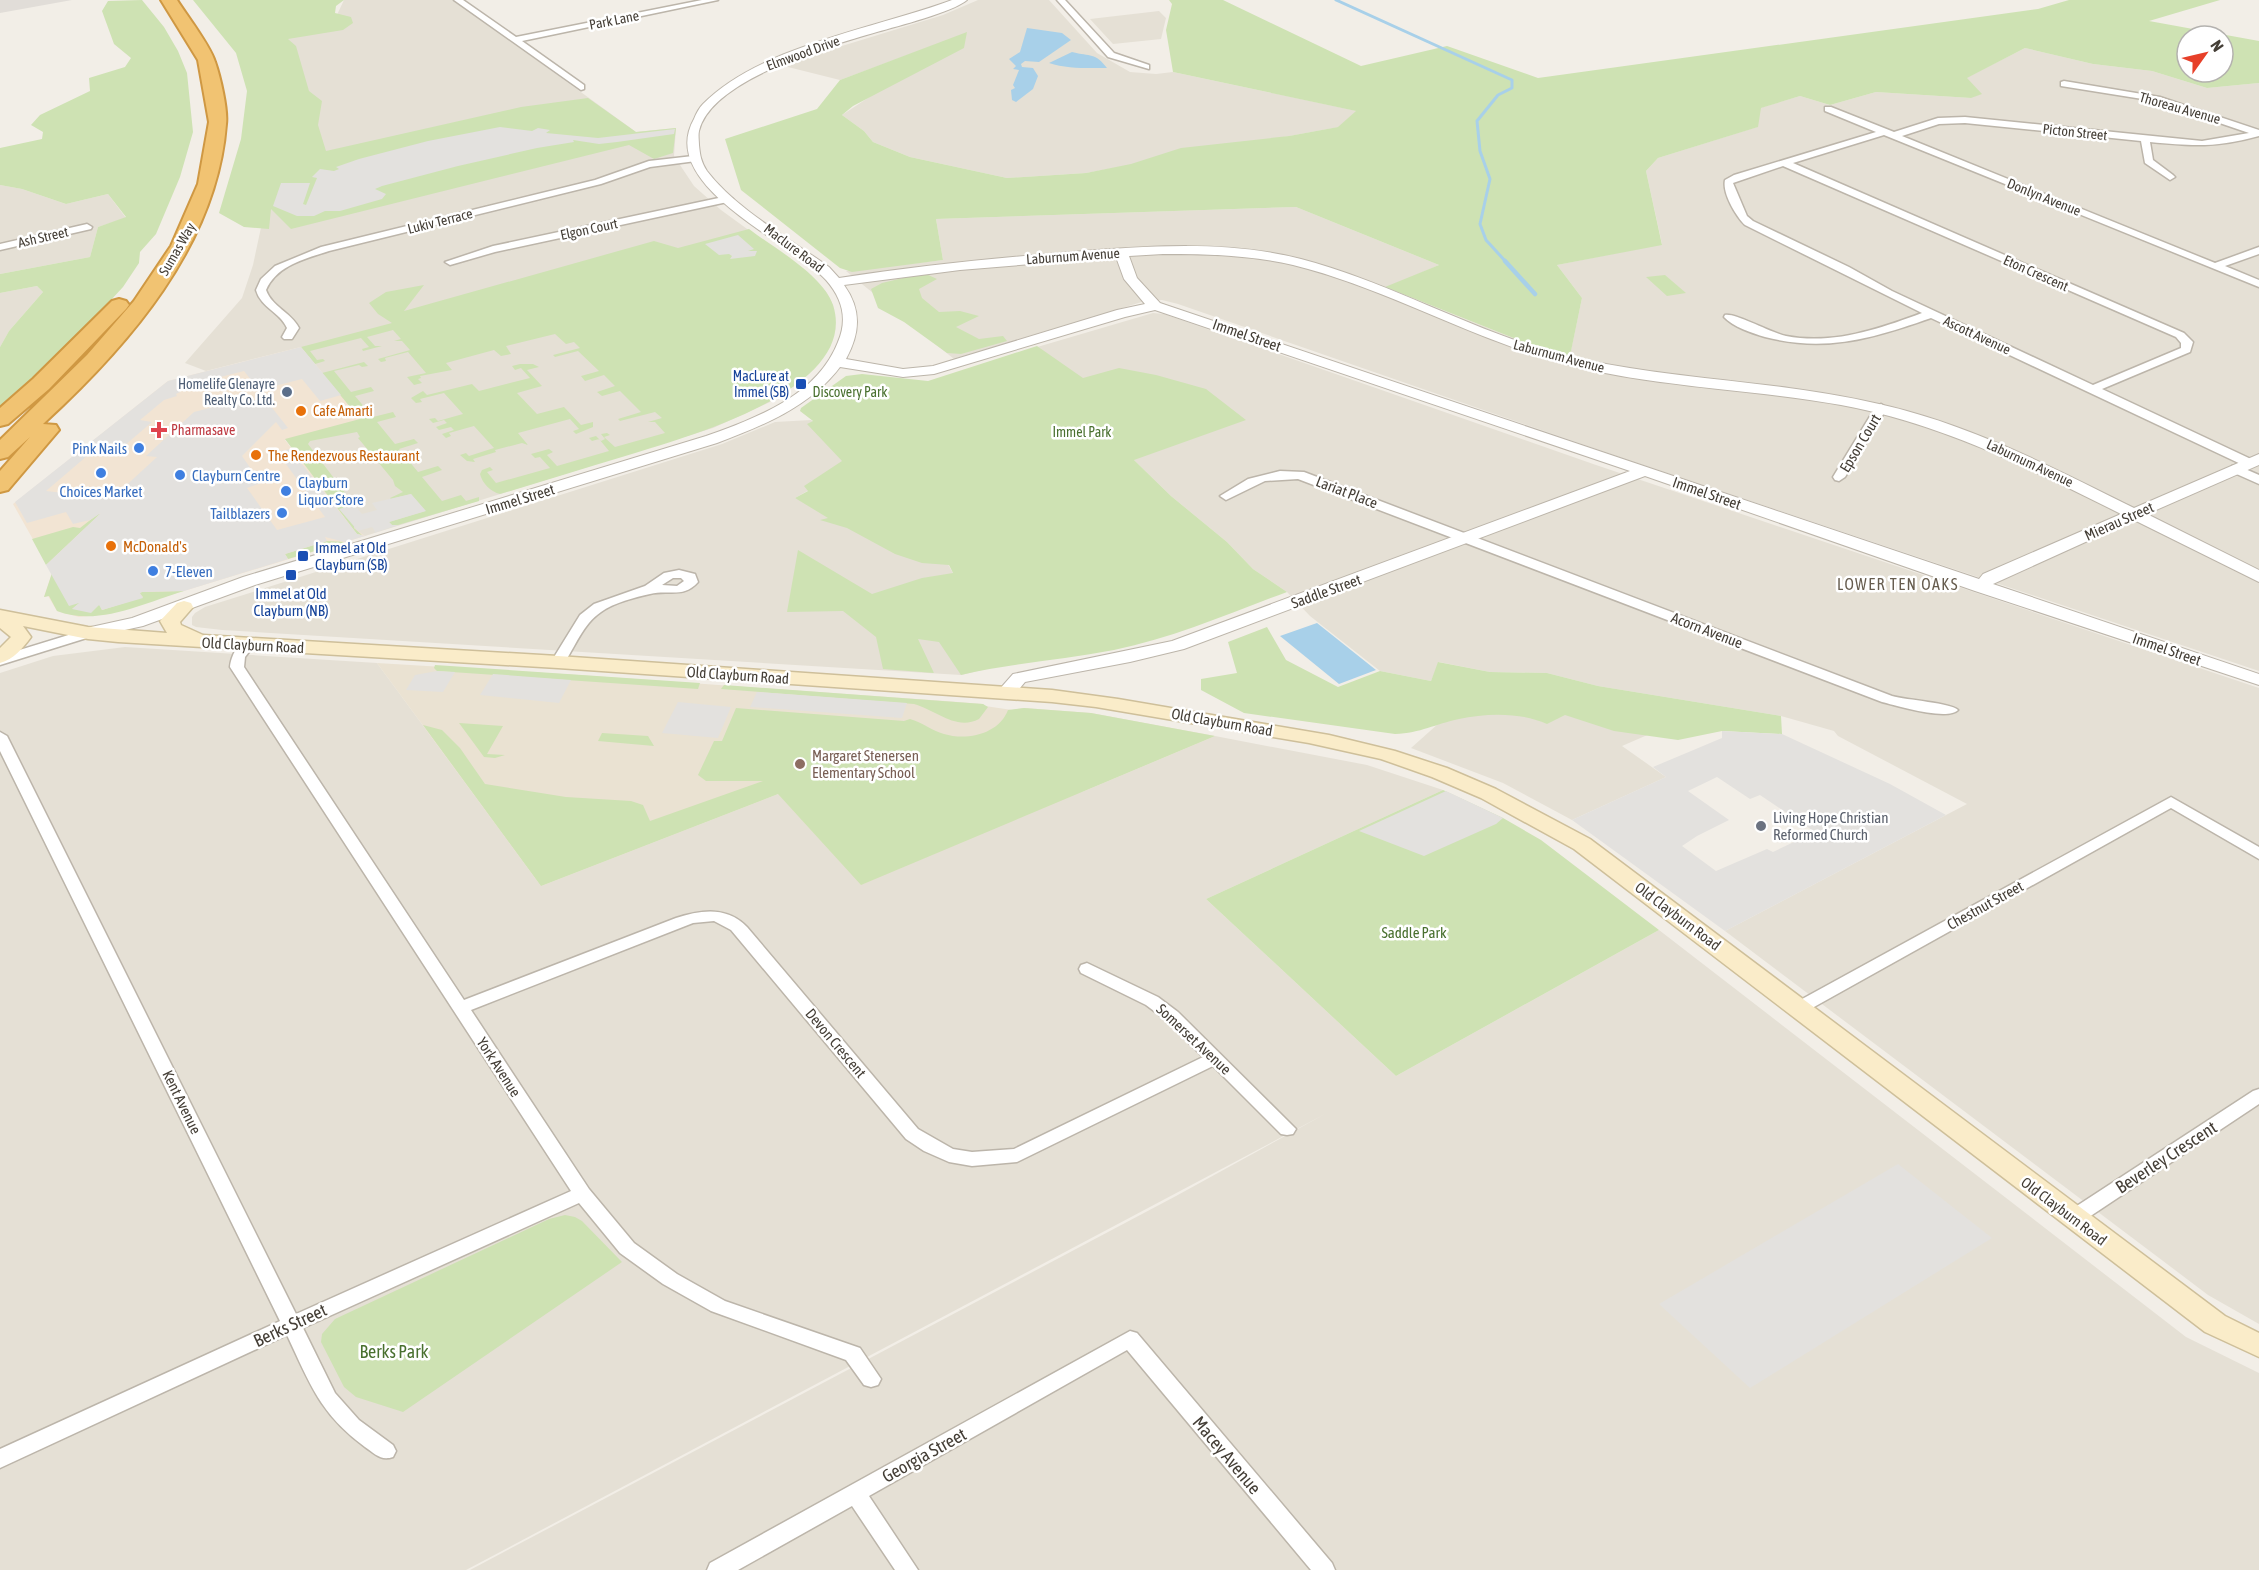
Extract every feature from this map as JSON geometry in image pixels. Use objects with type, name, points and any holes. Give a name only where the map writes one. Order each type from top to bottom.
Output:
[{"type":"highway","name":"Sumas Way","points":[[0,434],[81,355],[135,289],[183,207],[194,176],[202,131],[201,93],[193,61],[174,26],[153,0]]},
{"type":"highway","name":"Sumas Way","points":[[0,452],[62,395],[98,356],[153,287],[192,226],[211,175],[219,130],[219,110],[214,81],[205,54],[189,24],[169,0]]},
{"type":"highway","points":[[0,485],[116,353],[147,313],[182,256],[192,226]]},
{"type":"highway","points":[[0,419],[41,384],[135,289]]},
{"type":"main road","points":[[184,607],[170,621],[171,627],[177,632],[216,642]]},
{"type":"main road","name":"Old Clayburn Road","points":[[0,618],[88,633],[1007,692],[1111,702],[1251,727],[1387,755],[1451,776],[1511,803],[1582,844],[2215,1324],[2259,1346]]},
{"type":"main road","points":[[0,618],[15,629],[21,637],[14,647],[0,659]]},
{"type":"street","points":[[458,0],[580,87]]},
{"type":"street","name":"Park Lane","points":[[514,40],[714,0]]},
{"type":"street","name":"Elmwood Drive","points":[[693,159],[692,141],[696,122],[720,95],[742,78],[795,54],[962,0]]},
{"type":"street","points":[[1061,0],[1111,55],[1146,67]]},
{"type":"street","name":"Thoreau Avenue","points":[[2064,84],[2157,99],[2259,133]]},
{"type":"street","name":"Donlyn Avenue","points":[[1828,110],[2259,284]]},
{"type":"street","name":"Picton Street","points":[[1728,182],[1737,177],[1784,163],[1938,121],[1965,120],[2145,139],[2220,143],[2259,133]]},
{"type":"street","points":[[2145,139],[2148,161],[2170,177]]},
{"type":"street","name":"Maclure Road","points":[[693,159],[712,185],[728,199],[837,282],[848,302],[852,322],[846,347],[830,372],[787,406]]},
{"type":"street","name":"Lukiv Terrace","points":[[288,337],[293,328],[290,318],[266,302],[261,290],[267,278],[296,260],[326,249],[598,182],[637,167],[693,159]]},
{"type":"street","name":"Eton Crescent","points":[[1784,163],[2180,335],[2187,342],[2186,350],[2093,389]]},
{"type":"street","name":"Ascott Avenue","points":[[1728,182],[1743,217],[1749,223],[1845,268],[1931,314],[2248,464],[2259,480]]},
{"type":"street","name":"Elgon Court","points":[[450,262],[493,249],[728,199]]},
{"type":"street","name":"Ash Street","points":[[0,247],[87,227]]},
{"type":"street","name":"Laburnum Avenue","points":[[837,282],[965,264],[1121,252],[1203,249],[1277,258],[1329,272],[1515,345],[1572,362],[1688,382],[1818,395],[1881,408],[1944,427],[1990,444],[2259,577]]},
{"type":"street","points":[[2216,266],[2259,250]]},
{"type":"street","points":[[1121,252],[1131,279],[1155,306]]},
{"type":"street","name":"Immel Street","points":[[837,362],[903,373],[934,370],[1122,313],[1155,306],[1178,311],[1642,472],[2259,680]]},
{"type":"street","points":[[1730,317],[1764,333],[1802,340],[1836,342],[1865,337],[1931,314]]},
{"type":"street","name":"Immel Street","points":[[0,659],[88,633],[125,626],[184,607],[249,581],[689,447],[749,425],[787,406]]},
{"type":"street","name":"Epson Court","points":[[1839,477],[1881,408]]},
{"type":"street","name":"Mierau Street","points":[[1981,587],[1989,578],[2248,464]]},
{"type":"street","name":"Saddle Street","points":[[1007,692],[1019,678],[1130,657],[1178,645],[1642,472]]},
{"type":"street","name":"Lariat Place","points":[[1226,496],[1241,485],[1260,478],[1278,474],[1300,474],[1467,538]]},
{"type":"street","name":"Acorn Avenue","points":[[1467,538],[1887,699],[1907,705],[1951,710]]},
{"type":"street","points":[[1920,566],[1948,570],[1991,570],[2033,559]]},
{"type":"street","name":"Immel Street","points":[[88,633],[119,619],[194,593],[234,581],[249,581]]},
{"type":"street","points":[[558,662],[585,618],[599,607],[616,599],[650,589]]},
{"type":"street","name":"York Avenue","points":[[248,644],[238,657],[237,668],[582,1194],[627,1248],[670,1279],[718,1306],[853,1354],[871,1379]]},
{"type":"street","name":"Kent Avenue","points":[[0,736],[328,1400],[352,1426],[386,1451]]},
{"type":"street","name":"Chestnut Street","points":[[1799,1008],[2171,802],[2259,854]]},
{"type":"street","name":"Devon Crescent","points":[[460,1008],[692,917],[712,915],[731,921],[747,938],[912,1134],[949,1155],[972,1159],[994,1159],[1025,1151],[1215,1058]]},
{"type":"street","name":"Somerset Avenue","points":[[1087,969],[1152,1001],[1172,1016],[1287,1129]]},
{"type":"street","name":"Beverley Crescent","points":[[2073,1218],[2259,1095]]},
{"type":"street","name":"Berks Street","points":[[0,1459],[291,1323],[582,1194]]},
{"type":"street","name":"Georgia Street","points":[[718,1570],[1130,1339]]},
{"type":"street","name":"Macey Avenue","points":[[1130,1339],[1324,1570]]},
{"type":"street","points":[[855,1493],[907,1570]]},
{"type":"shaded area","points":[[0,0],[72,0],[0,13]]},
{"type":"shaded area","points":[[344,0],[454,0],[636,132],[676,128],[674,156],[694,186],[721,210],[808,273],[827,293],[833,305],[835,324],[830,346],[822,359],[797,384],[770,402],[713,428],[365,536],[362,535],[354,528],[285,439],[360,419],[301,347],[206,371],[185,363],[242,298],[253,265],[266,204],[273,31],[335,19]]},
{"type":"shaded area","points":[[978,0],[1049,0],[1097,53],[1130,72],[1156,74],[1173,72],[1357,111],[1339,127],[1086,173],[1007,178],[910,157],[873,142],[864,131],[842,115],[967,33],[840,80],[780,65],[943,15]]},
{"type":"shaded area","points":[[1159,11],[1166,18],[1161,39],[1113,44],[1090,19]]},
{"type":"shaded area","points":[[2025,48],[2093,64],[2152,71],[2175,78],[2175,84],[2194,84],[2207,88],[2259,83],[2259,671],[1628,460],[1178,304],[1162,300],[1145,301],[954,359],[846,271],[943,260],[936,219],[1296,207],[1439,265],[1386,288],[1521,341],[1570,355],[1582,298],[1557,265],[1662,244],[1646,171],[1658,158],[1757,127],[1760,108],[1800,96],[1830,105],[1876,92],[1971,98],[1966,78]]},
{"type":"shaded area","points":[[500,127],[532,131],[538,128],[550,130],[546,133],[598,138],[675,129],[674,134],[599,144],[573,140],[574,142],[458,166],[375,189],[386,194],[382,199],[340,211],[325,211],[314,216],[297,216],[273,206],[281,183],[310,183],[303,204],[306,205],[317,178],[312,177],[320,169],[334,171],[339,169],[336,167],[359,159],[428,141]]},
{"type":"shaded area","points":[[0,185],[22,189],[66,204],[108,194],[126,218],[98,227],[90,257],[0,274]]},
{"type":"shaded area","points":[[738,235],[754,249],[748,251],[757,251],[755,256],[730,259],[732,256],[729,254],[719,255],[705,244]]},
{"type":"shaded area","points":[[37,286],[43,292],[9,331],[0,347],[0,293]]},
{"type":"shaded area","points":[[1153,313],[1164,314],[1596,465],[2259,688],[2259,1324],[2208,1295],[1725,931],[1967,804],[1838,736],[1834,731],[1781,716],[1598,686],[1547,673],[1490,672],[1439,662],[1431,681],[1380,671],[1310,616],[1287,592],[1253,569],[1227,542],[1171,496],[1134,460],[1007,356]]},
{"type":"shaded area","name":"Clayburn Centre","points":[[301,347],[361,419],[285,440],[354,528],[365,536],[108,614],[79,617],[57,611],[48,596],[44,597],[52,573],[13,504],[168,381]]},
{"type":"shaded area","name":"Clayburn Centre","points":[[301,347],[341,395],[320,401],[302,379],[259,390],[244,371],[177,388],[180,392],[176,394],[177,396],[164,400],[140,420],[152,422],[117,452],[94,450],[46,491],[99,497],[119,492],[157,457],[146,456],[194,412],[249,398],[260,402],[266,400],[288,428],[282,430],[276,422],[242,456],[261,483],[247,488],[277,530],[325,517],[277,452],[290,449],[357,534],[365,536],[345,542],[325,537],[327,541],[285,554],[288,559],[184,591],[142,592],[140,593],[143,598],[102,610],[99,605],[91,613],[72,609],[79,603],[69,606],[46,565],[101,513],[90,520],[73,524],[66,512],[27,523],[15,502],[168,381]]},
{"type":"shaded area","points":[[811,420],[858,462],[795,498],[943,555],[1003,665],[961,675],[222,630],[192,625],[192,617],[205,607],[722,444],[775,422]]},
{"type":"shaded area","points":[[411,494],[426,511],[389,522],[392,525],[398,525],[374,533],[372,527],[358,531],[339,509],[354,505],[362,514],[377,510],[372,503]]},
{"type":"shaded area","points":[[125,647],[377,663],[541,886],[778,794],[1082,792],[1215,736],[1367,765],[1443,790],[1206,899],[1396,1076],[1659,930],[2186,1337],[2259,1373],[2259,1570],[470,1570],[1176,1196],[1325,1114],[466,1570],[0,1570],[0,673],[53,656]]},
{"type":"shaded area","name":"Margaret Stenersen Elementary School","points":[[377,663],[945,701],[983,704],[1012,710],[1024,708],[1091,713],[1215,736],[861,885],[778,794],[541,886]]},
{"type":"shaded area","points":[[437,671],[455,672],[443,692],[406,690],[415,675]]},
{"type":"shaded area","points":[[493,674],[571,680],[559,703],[480,695]]},
{"type":"shaded area","points":[[757,692],[907,703],[902,718],[750,707]]},
{"type":"shaded area","points":[[1466,699],[1554,710],[1652,733],[1622,746],[1666,777],[1572,820],[1503,783],[1411,748]]},
{"type":"shaded area","points":[[678,702],[731,707],[718,738],[662,733]]},
{"type":"shaded area","points":[[1722,731],[1782,734],[1890,784],[1946,815],[1725,931],[1572,820],[1666,777],[1653,767],[1722,738]],"holes":[[[1717,777],[1750,799],[1760,795],[1815,832],[1773,852],[1767,849],[1716,871],[1682,846],[1729,820],[1688,791]]]},
{"type":"shaded area","points":[[1446,791],[1503,818],[1496,824],[1424,856],[1359,831]]},
{"type":"shaded area","points":[[1898,1164],[1992,1238],[1750,1388],[1659,1304]]},
{"type":"green space","points":[[142,0],[164,27],[187,73],[193,132],[180,177],[156,234],[140,252],[139,263],[123,287],[24,394],[0,408],[0,347],[9,331],[43,292],[37,286],[0,293],[0,274],[90,257],[98,227],[126,217],[108,194],[66,204],[22,189],[0,185],[0,148],[42,139],[43,132],[31,125],[40,115],[90,91],[89,78],[125,67],[131,58],[114,44],[102,11],[108,1]]},
{"type":"green space","points":[[193,0],[344,0],[336,6],[335,13],[351,17],[353,23],[343,30],[288,39],[296,46],[309,91],[322,101],[318,125],[326,151],[521,107],[588,98],[636,132],[676,128],[673,153],[654,159],[629,145],[291,229],[271,209],[269,229],[244,227],[219,213],[241,139],[247,91],[236,53]]},
{"type":"green space","points":[[1169,0],[1223,0],[1361,66],[1447,46],[1538,78],[2038,9],[2069,0],[2220,0],[2149,21],[2175,26],[2175,78],[2152,71],[2093,64],[2025,48],[1967,78],[1982,94],[1971,98],[1876,92],[1830,105],[1800,96],[1761,108],[1758,127],[1658,158],[1646,171],[1662,245],[1557,265],[1582,298],[1570,356],[1521,341],[1385,287],[1439,265],[1296,207],[936,219],[943,260],[852,272],[840,268],[741,190],[725,139],[817,109],[840,80],[967,32],[964,48],[853,106],[842,115],[864,131],[873,142],[910,157],[1007,178],[1086,173],[1131,164],[1181,148],[1289,136],[1338,127],[1356,111],[1173,72],[1166,30],[1172,4]]},
{"type":"green space","points":[[2235,37],[2259,41],[2259,83],[2207,88],[2194,84],[2235,84]]},
{"type":"green space","points":[[749,229],[784,253],[819,283],[833,305],[834,336],[820,363],[794,387],[759,407],[721,424],[649,449],[500,494],[485,484],[480,474],[482,470],[490,467],[493,470],[487,472],[496,483],[550,468],[540,457],[535,458],[531,454],[549,449],[553,452],[547,455],[557,466],[609,451],[599,439],[601,441],[605,439],[601,434],[610,435],[604,437],[615,447],[665,433],[655,422],[648,422],[662,418],[655,412],[620,421],[618,419],[641,412],[620,391],[602,396],[597,392],[615,386],[604,375],[585,381],[581,376],[599,371],[578,351],[555,357],[553,355],[580,348],[574,342],[566,344],[555,334],[506,346],[511,354],[501,356],[494,350],[446,363],[452,370],[420,376],[421,378],[418,379],[422,383],[414,385],[407,377],[426,373],[408,352],[385,358],[386,361],[381,362],[378,359],[410,350],[402,341],[394,341],[401,339],[393,330],[367,337],[375,346],[382,346],[363,351],[362,349],[369,347],[361,338],[310,351],[317,360],[325,361],[315,364],[301,347],[392,323],[378,314],[369,303],[386,292],[424,285],[404,311],[654,241],[678,248]]},
{"type":"green space","points":[[924,273],[937,279],[919,289],[922,298],[939,312],[960,311],[979,316],[956,327],[979,339],[1003,336],[1007,341],[961,354],[947,353],[904,322],[878,308],[871,289],[882,283]]},
{"type":"green space","points":[[1665,275],[1686,293],[1667,296],[1646,277]]},
{"type":"green space","points":[[1037,346],[1083,378],[1119,368],[1156,375],[1206,389],[1246,420],[1134,460],[1171,496],[1227,542],[1253,569],[1287,592],[1202,624],[1136,645],[961,675],[939,642],[918,639],[934,673],[883,669],[876,637],[843,611],[787,612],[798,550],[872,594],[922,578],[953,573],[949,565],[922,563],[895,554],[847,528],[820,520],[828,518],[795,498],[808,491],[804,486],[842,461],[807,424],[813,421],[800,411],[801,408],[846,376],[862,374],[928,381]]},
{"type":"green space","points":[[364,362],[368,366],[359,365],[334,371],[351,392],[371,387],[374,391],[355,396],[373,417],[393,412],[396,417],[377,422],[395,444],[414,439],[418,443],[399,449],[418,472],[438,466],[442,470],[422,477],[442,501],[461,495],[466,501],[479,497],[479,501],[392,525],[389,522],[425,511],[411,494],[390,498],[403,492],[395,486],[393,480],[358,438],[360,437],[357,432],[310,441],[308,444],[352,502],[358,502],[360,505],[354,505],[354,528],[362,535],[357,534],[285,439],[360,419],[322,373]]},
{"type":"green space","points":[[533,364],[539,367],[527,370],[542,386],[517,393],[537,414],[564,407],[581,425],[593,422],[593,427],[576,434],[573,431],[579,429],[570,419],[518,433],[528,445],[522,443],[495,450],[496,452],[473,459],[475,462],[467,461],[460,455],[466,453],[469,456],[494,448],[474,426],[449,433],[451,436],[446,438],[442,434],[454,430],[451,427],[439,430],[436,427],[447,423],[444,420],[433,423],[429,419],[435,418],[438,421],[463,414],[444,393],[420,399],[422,402],[416,403],[411,398],[423,391],[427,395],[472,384],[479,391],[530,378],[521,368],[515,370],[512,366]]},
{"type":"green space","points":[[596,436],[599,439],[592,441],[589,438]]},
{"type":"green space","points":[[100,514],[46,565],[32,539],[73,527],[80,528]]},
{"type":"green space","points":[[327,541],[345,542],[288,559],[285,554]]},
{"type":"green space","points":[[52,573],[69,605],[81,602],[72,609],[100,605],[102,610],[143,597],[139,593],[142,592],[184,591],[121,612],[89,616],[73,615],[57,611],[49,596],[44,597]]},
{"type":"green space","points":[[1267,627],[1286,660],[1338,687],[1380,671],[1431,681],[1438,662],[1490,672],[1547,673],[1598,686],[1781,716],[1782,734],[1722,731],[1678,740],[1614,731],[1565,715],[1547,724],[1526,717],[1492,715],[1469,717],[1413,732],[1395,734],[1244,713],[1201,690],[1201,679],[1237,673],[1228,642]]},
{"type":"green space","points":[[435,665],[700,683],[698,689],[437,671],[434,668]]},
{"type":"green space","points":[[724,685],[983,704],[988,707],[979,719],[962,723],[914,704],[721,689]]},
{"type":"green space","points":[[736,708],[904,721],[910,719],[940,733],[962,737],[990,730],[1004,718],[1008,710],[1024,708],[1091,713],[1215,736],[861,885],[778,794],[541,886],[423,725],[442,730],[460,748],[485,784],[566,797],[631,801],[643,805],[650,821],[763,781],[706,781],[698,775],[714,741],[722,741]]},
{"type":"green space","points":[[459,723],[503,726],[487,754],[505,755],[495,758],[484,757]]},
{"type":"green space","points":[[602,733],[648,736],[654,746],[598,741]]},
{"type":"green space","name":"Saddle Park","points":[[1443,790],[1503,818],[1541,840],[1659,930],[1396,1076],[1206,899]]},
{"type":"green space","name":"Berks Park","points":[[565,1215],[582,1221],[622,1262],[403,1412],[356,1397],[344,1387],[321,1342],[322,1334],[335,1319],[549,1219]]},
{"type":"water","points":[[1027,28],[1062,33],[1071,40],[1039,62],[1025,61],[1021,64],[1022,67],[1033,68],[1038,76],[1033,89],[1016,102],[1012,100],[1011,90],[1015,88],[1013,85],[1019,70],[1013,69],[1016,66],[1009,59],[1020,52]]},
{"type":"water","points":[[1072,52],[1096,57],[1107,68],[1070,67],[1049,63]]},
{"type":"water","points":[[1317,623],[1376,670],[1339,684],[1280,636]]},
{"type":"waterway","points":[[1336,0],[1512,80],[1512,88],[1498,95],[1477,121],[1480,151],[1490,179],[1480,224],[1486,240],[1507,263]]},
{"type":"waterway","points":[[1505,261],[1535,294]]},
{"type":"place","name":"MacLure at Immel (SB)","points":[[801,384]]},
{"type":"place","name":"Homelife Glenayre Realty Co. Ltd.","points":[[287,392]]},
{"type":"place","name":"Cafe Amarti","points":[[301,411]]},
{"type":"place","name":"Pharmasave","points":[[159,430]]},
{"type":"place","name":"Pink Nails","points":[[139,448]]},
{"type":"place","name":"The Rendezvous Restaurant","points":[[256,455]]},
{"type":"place","name":"Choices Market","points":[[101,473]]},
{"type":"place","name":"Clayburn Centre","points":[[180,475]]},
{"type":"place","name":"Clayburn Liquor Store","points":[[286,491]]},
{"type":"place","name":"Tailblazers","points":[[282,513]]},
{"type":"place","name":"McDonald's","points":[[111,546]]},
{"type":"place","name":"Immel at Old Clayburn (SB)","points":[[303,556]]},
{"type":"place","name":"7-Eleven","points":[[153,571]]},
{"type":"place","name":"Immel at Old Clayburn (NB)","points":[[291,575]]},
{"type":"place","name":"Margaret Stenersen Elementary School","points":[[800,764]]},
{"type":"place","name":"Living Hope Christian Reformed Church","points":[[1761,826]]},
{"type":"district","name":"LOWER TEN OAKS","points":[[1898,584]]},
{"type":"park label","name":"Discovery Park","points":[[850,392]]},
{"type":"park label","name":"Immel Park","points":[[1082,432]]}]
